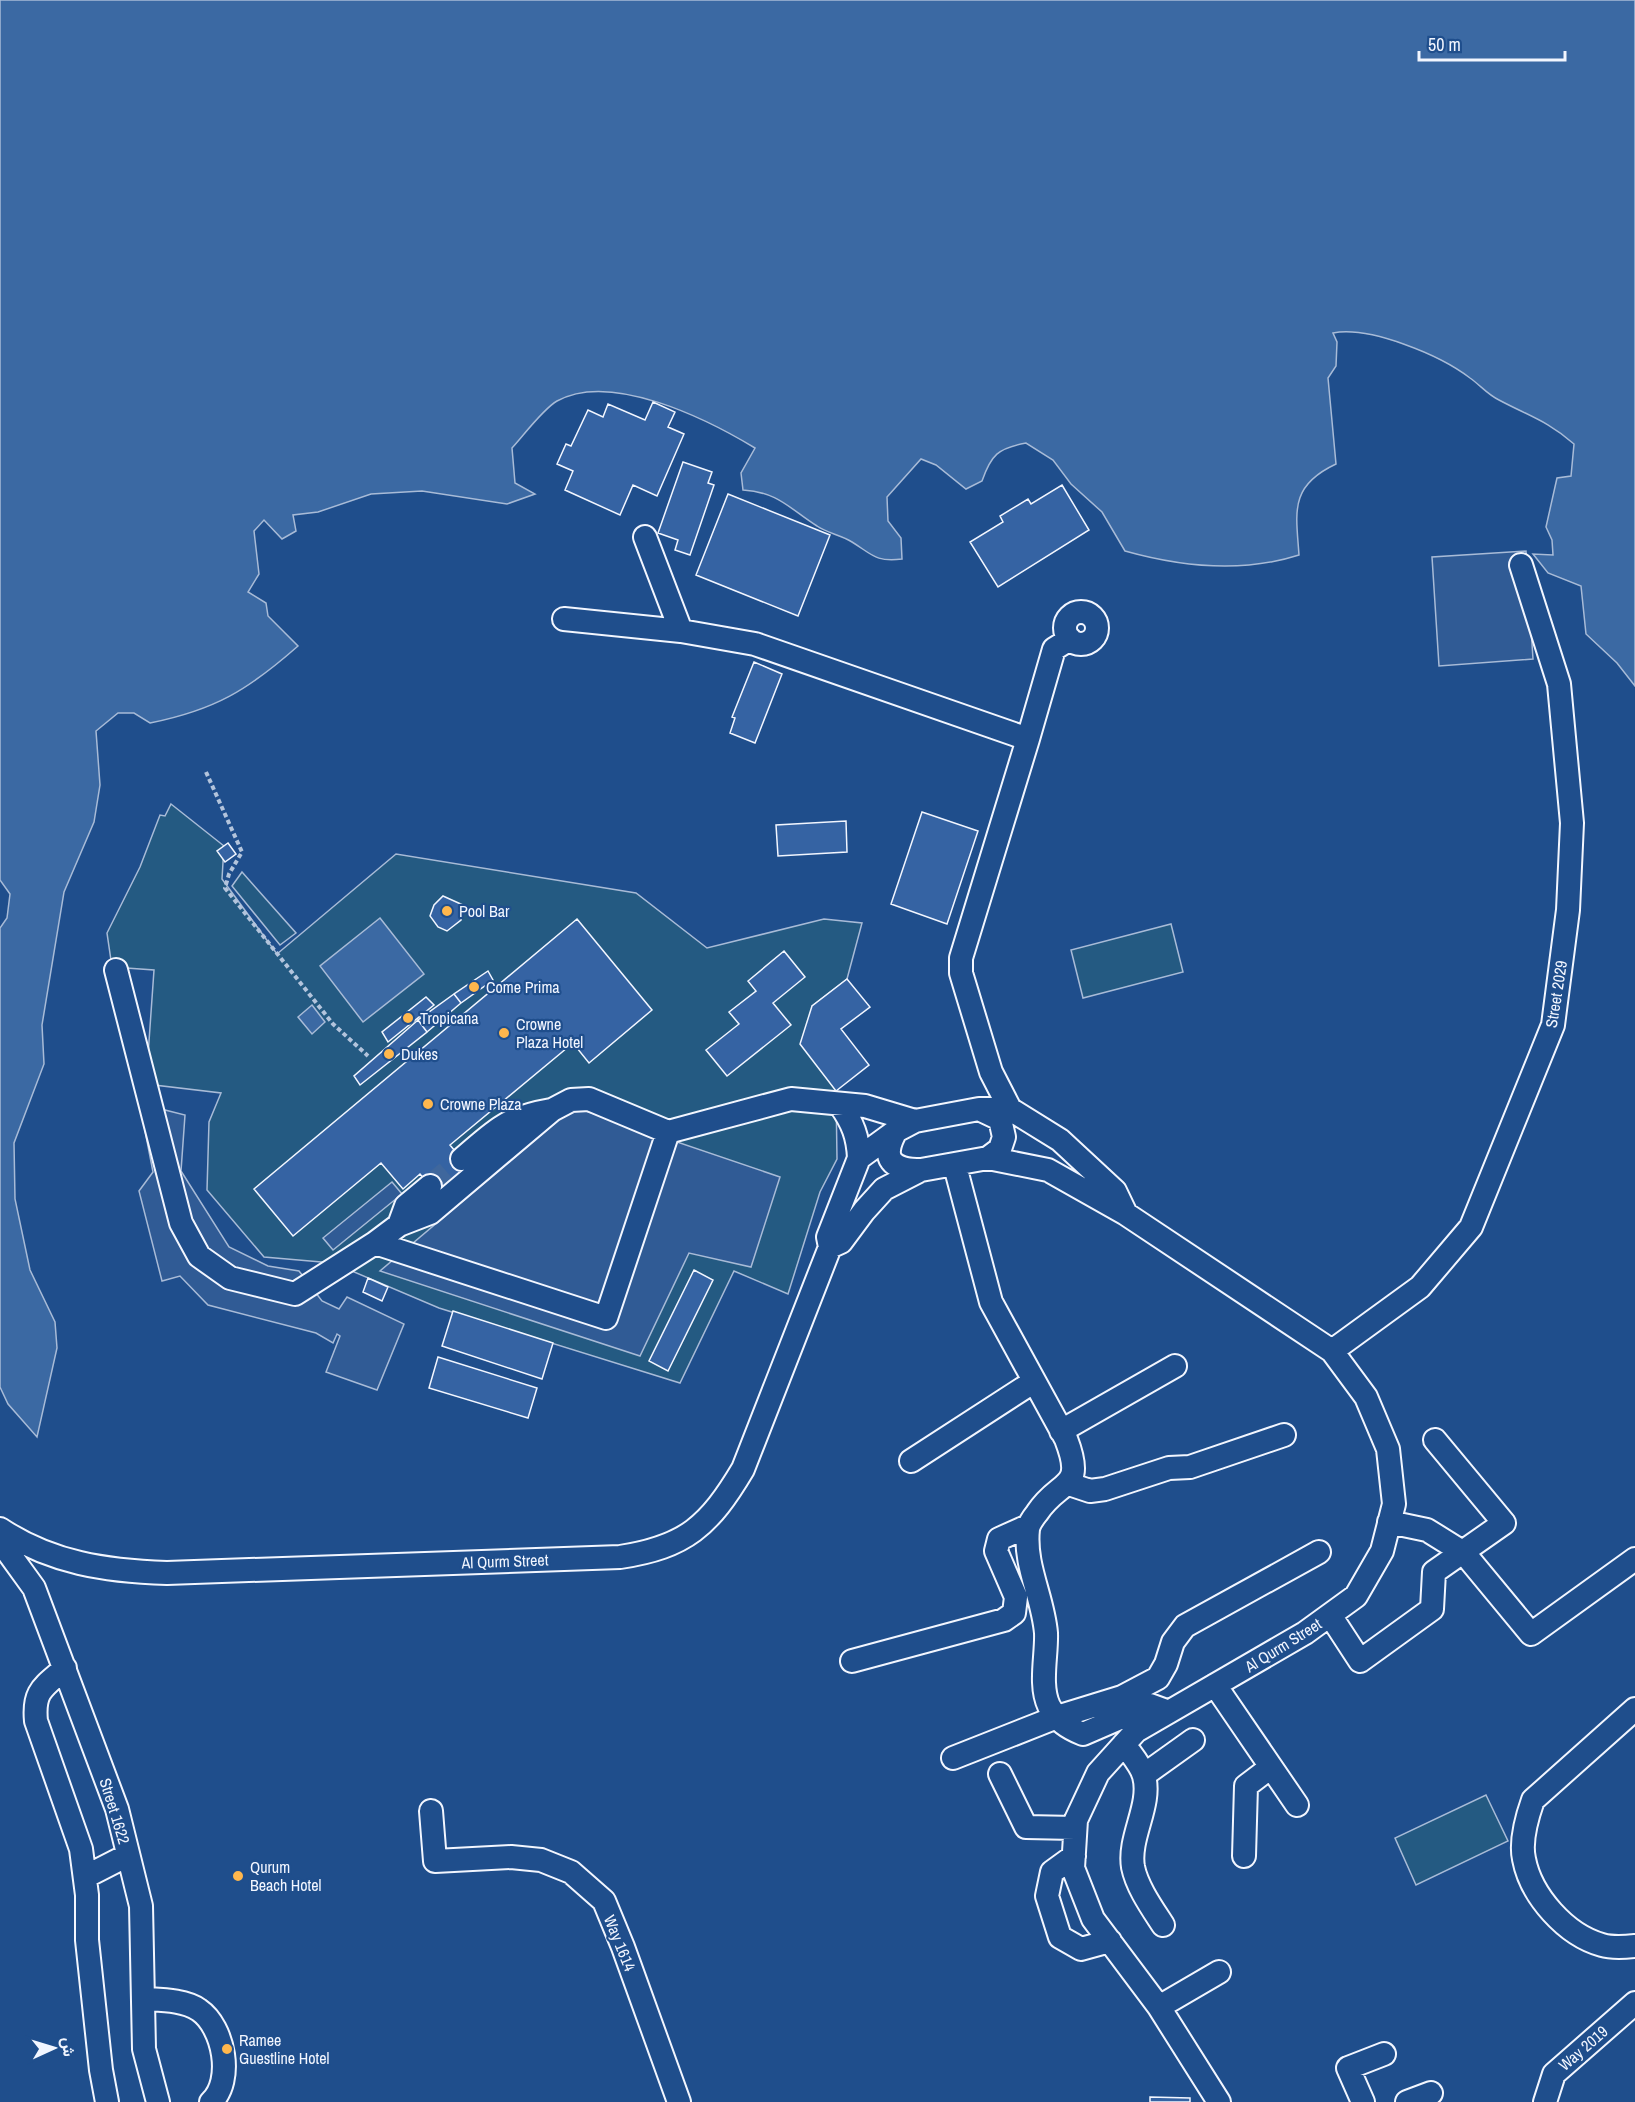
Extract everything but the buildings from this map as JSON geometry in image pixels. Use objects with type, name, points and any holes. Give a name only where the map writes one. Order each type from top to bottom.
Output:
[{"type":"street","points":[[645,537],[681,631]]},
{"type":"street","name":"Street 2029","points":[[1332,1351],[1420,1287],[1471,1227],[1553,1025],[1568,910],[1572,823],[1559,684],[1521,565]]},
{"type":"street","points":[[564,619],[681,631],[755,644],[1028,739]]},
{"type":"street","points":[[859,1158],[905,1126],[979,1109],[1010,1109],[991,1072],[961,973],[961,958],[1054,649],[1070,639]]},
{"type":"street","points":[[116,970],[181,1223],[199,1256],[230,1278],[296,1294],[399,1225],[430,1213],[552,1110],[571,1100],[589,1099],[668,1132],[791,1099],[865,1106],[905,1126]]},
{"type":"street","points":[[840,1105],[858,1137],[859,1158]]},
{"type":"street","points":[[979,1109],[1000,1119],[1004,1128],[1000,1149],[988,1158]]},
{"type":"street","name":"Al Qurm Street","points":[[1010,1109],[1060,1140],[1115,1191],[1126,1214]]},
{"type":"street","points":[[462,1159],[502,1125],[520,1116],[552,1110]]},
{"type":"street","points":[[905,1126],[889,1142],[888,1155],[893,1164],[903,1170],[921,1170]]},
{"type":"street","points":[[375,1243],[606,1318],[668,1132]]},
{"type":"street","name":"Al Qurm Street","points":[[0,1529],[38,1550],[78,1563],[114,1571],[166,1573],[620,1557],[666,1547],[691,1534],[717,1509],[743,1469],[830,1246],[828,1238],[859,1158]]},
{"type":"street","name":"Al Qurm Street","points":[[830,1246],[841,1242],[864,1210],[884,1190],[921,1170],[955,1166],[988,1158],[1048,1170],[1126,1214],[1332,1351],[1366,1397],[1388,1449],[1394,1504],[1382,1551],[1356,1596],[1305,1633],[1136,1731],[1098,1773],[1076,1820],[1073,1868],[1093,1919],[1159,2007],[1219,2102]]},
{"type":"street","points":[[852,1661],[1004,1620],[1014,1612],[1016,1598],[996,1551],[999,1539],[1028,1526],[1046,1499],[1069,1484],[1075,1463],[1061,1431],[991,1302],[955,1166]]},
{"type":"street","points":[[399,1225],[406,1206],[430,1186]]},
{"type":"street","points":[[1061,1431],[1175,1366]]},
{"type":"street","points":[[911,1461],[1033,1382]]},
{"type":"street","points":[[1069,1484],[1090,1491],[1105,1489],[1169,1468],[1190,1467],[1284,1435]]},
{"type":"street","points":[[1330,1615],[1360,1660],[1432,1609],[1434,1572],[1504,1523],[1435,1440]]},
{"type":"street","points":[[1389,1522],[1427,1530],[1464,1553],[1531,1634],[1635,1559]]},
{"type":"street","points":[[1028,1526],[1028,1561],[1046,1629],[1044,1689],[1049,1705],[1066,1728],[1083,1734],[1150,1705],[1169,1712]]},
{"type":"street","name":"Street 1622","points":[[0,1540],[34,1587],[117,1809],[141,1906],[145,1999],[144,2049],[158,2102]]},
{"type":"street","points":[[953,1758],[1058,1716],[1122,1697],[1158,1678],[1166,1664],[1173,1642],[1185,1626],[1319,1552]]},
{"type":"street","points":[[65,1668],[36,1694],[34,1704],[36,1721],[81,1849],[85,1877],[87,1940],[101,2070],[107,2102]]},
{"type":"street","points":[[1215,1685],[1297,1805]]},
{"type":"street","points":[[1635,1709],[1533,1800],[1528,1812],[1523,1858],[1540,1900],[1560,1921],[1602,1946],[1635,1946]]},
{"type":"street","points":[[1144,1774],[1193,1740]]},
{"type":"street","points":[[1124,1744],[1144,1774],[1144,1792],[1134,1840],[1133,1867],[1148,1902],[1163,1925]]},
{"type":"street","points":[[1244,1856],[1246,1786],[1271,1767]]},
{"type":"street","points":[[1000,1774],[1026,1827],[1075,1828]]},
{"type":"street","name":"Way 1614","points":[[431,1811],[435,1861],[511,1857],[541,1860],[571,1872],[604,1901],[679,2102]]},
{"type":"street","points":[[85,1877],[128,1855]]},
{"type":"street","points":[[1074,1856],[1052,1872],[1047,1896],[1060,1937],[1081,1949],[1110,1941]]},
{"type":"street","points":[[1159,2007],[1219,1972]]},
{"type":"street","points":[[145,1999],[177,2002],[199,2010],[216,2030],[224,2076],[216,2098],[211,2102]]},
{"type":"street","name":"Way 2019","points":[[1545,2102],[1554,2074],[1635,2004]]},
{"type":"street","points":[[1363,2102],[1348,2068],[1384,2054]]},
{"type":"street","points":[[1407,2102],[1431,2093]]},
{"type":"path","points":[[206,772],[242,852],[229,874],[225,888],[333,1023],[368,1056]]},
{"type":"shaded area","points":[[0,0],[1635,0],[1635,686],[1617,663],[1586,634],[1581,586],[1548,573],[1533,554],[1553,555],[1552,540],[1546,527],[1557,478],[1571,476],[1574,444],[1547,424],[1495,398],[1470,378],[1441,360],[1404,344],[1366,334],[1333,333],[1337,342],[1336,366],[1328,378],[1336,464],[1310,481],[1303,491],[1297,513],[1299,555],[1278,561],[1212,566],[1168,561],[1125,551],[1102,512],[1071,484],[1053,460],[1026,443],[1002,450],[992,459],[982,481],[966,489],[936,465],[921,459],[887,497],[888,521],[901,538],[902,559],[880,558],[821,528],[775,498],[755,491],[743,490],[741,473],[755,448],[685,412],[631,395],[604,392],[579,393],[557,401],[540,416],[512,448],[515,483],[535,494],[507,504],[422,491],[371,494],[318,512],[293,515],[296,531],[282,539],[264,520],[254,531],[259,574],[248,592],[266,603],[268,616],[298,646],[263,675],[212,705],[150,723],[134,713],[118,713],[96,731],[100,785],[94,822],[64,892],[42,1025],[44,1064],[14,1143],[15,1199],[30,1270],[55,1322],[57,1348],[37,1437],[8,1404],[0,1387],[0,928],[7,918],[10,894],[0,880]]},
{"type":"shaded area","points":[[1526,551],[1533,659],[1439,666],[1432,557]]},
{"type":"shaded area","points":[[171,804],[224,846],[222,879],[277,954],[396,854],[636,893],[707,948],[824,919],[862,923],[847,979],[812,1006],[836,1091],[837,1159],[820,1192],[788,1294],[734,1271],[680,1383],[439,1308],[333,1263],[264,1257],[207,1190],[209,1122],[221,1093],[146,1084],[154,970],[112,967],[107,933],[140,867],[160,815],[165,816]]},
{"type":"shaded area","points":[[242,872],[296,933],[280,945],[232,886]]},
{"type":"shaded area","points":[[380,918],[424,974],[363,1022],[320,966]]},
{"type":"shaded area","points":[[1171,924],[1183,972],[1083,998],[1071,950]]},
{"type":"shaded area","points":[[312,1005],[325,1022],[312,1034],[298,1017]]},
{"type":"shaded area","points":[[156,1104],[165,1110],[185,1115],[181,1171],[229,1247],[268,1266],[299,1271],[322,1301],[339,1309],[347,1297],[404,1324],[377,1390],[326,1372],[340,1336],[337,1334],[333,1343],[316,1333],[208,1305],[180,1276],[162,1281],[139,1191],[153,1172],[141,1110]]},
{"type":"shaded area","points":[[574,1107],[780,1177],[751,1267],[689,1253],[640,1356],[380,1271]]},
{"type":"shaded area","points":[[392,1182],[402,1194],[333,1250],[323,1238]]},
{"type":"shaded area","points":[[1486,1795],[1508,1841],[1416,1885],[1395,1838]]},
{"type":"tunnel","points":[[430,1186],[462,1159]]},
{"type":"place","name":"Pool Bar","points":[[447,911]]},
{"type":"place","name":"Come Prima","points":[[474,987]]},
{"type":"place","name":"Tropicana","points":[[408,1018]]},
{"type":"place","name":"Crowne Plaza Hotel","points":[[504,1033]]},
{"type":"place","name":"Dukes","points":[[389,1054]]},
{"type":"place","name":"Crowne Plaza","points":[[428,1104]]},
{"type":"place","name":"Qurum Beach Hotel","points":[[238,1876]]},
{"type":"place","name":"Ramee Guestline Hotel","points":[[227,2049]]}]
